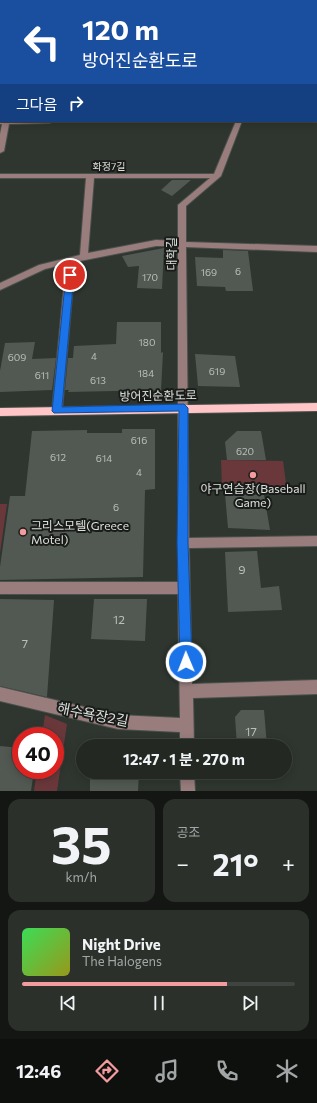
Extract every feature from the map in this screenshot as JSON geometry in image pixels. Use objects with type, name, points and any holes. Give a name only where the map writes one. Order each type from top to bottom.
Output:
[{"type":"main road","name":"방어진순환도로","points":[[0,412],[317,407]]},
{"type":"street","points":[[0,152],[4,122]]},
{"type":"street","name":"대학길","points":[[187,739],[183,543],[184,408],[182,205],[217,176],[239,122]]},
{"type":"street","name":"화정7길","points":[[0,176],[217,176]]},
{"type":"street","points":[[84,257],[90,176]]},
{"type":"street","points":[[0,287],[42,267],[156,243],[317,249]]},
{"type":"street","points":[[57,411],[71,260]]},
{"type":"street","points":[[183,543],[317,541]]},
{"type":"street","points":[[0,588],[184,588]]},
{"type":"street","points":[[186,691],[317,687]]},
{"type":"street","name":"해수욕장2길","points":[[0,694],[118,722],[187,725]]},
{"type":"street","points":[[187,779],[188,791]]},
{"type":"shaded area","name":"야구연습장(Baseball Game)","points":[[221,460],[283,461],[287,490],[222,489]]},
{"type":"shaded area","points":[[0,504],[7,504],[0,553]]},
{"type":"shaded area","points":[[45,715],[67,724],[64,744],[64,727],[43,727]]},
{"type":"shaded area","points":[[36,779],[59,779],[57,791],[34,791]]},
{"type":"building","points":[[172,180],[191,180],[172,196],[161,190]]},
{"type":"building","points":[[164,248],[162,289],[137,288],[139,266],[128,267],[122,256]]},
{"type":"building","points":[[223,250],[248,251],[253,291],[226,291],[225,287],[197,286],[195,257],[223,258]]},
{"type":"building","points":[[117,322],[161,322],[161,353],[163,352],[161,390],[68,392],[69,390],[65,390],[68,358],[73,358],[74,346],[116,344]]},
{"type":"building","points":[[35,342],[32,359],[56,358],[52,390],[0,392],[0,371],[5,343]]},
{"type":"building","points":[[195,354],[235,356],[240,387],[198,386]]},
{"type":"building","points":[[122,429],[155,429],[155,489],[145,490],[143,577],[0,580],[0,567],[10,496],[25,496],[32,431],[87,430],[87,433],[122,433]]},
{"type":"building","points":[[237,431],[261,431],[266,460],[227,460],[225,442]]},
{"type":"building","points":[[225,494],[264,495],[270,530],[228,528]]},
{"type":"building","points":[[257,551],[261,588],[279,586],[282,610],[228,612],[225,552]]},
{"type":"building","points":[[0,599],[54,600],[47,697],[0,686]]},
{"type":"building","points":[[94,599],[147,599],[145,641],[91,639]]},
{"type":"building","points":[[241,710],[264,710],[266,739],[237,739],[235,717]]},
{"type":"building","points":[[0,746],[12,747],[12,779],[33,779],[31,791],[0,791]]},
{"type":"building","points":[[90,779],[139,779],[138,791],[90,791]]},
{"type":"place","name":"야구연습장(Baseball Game)","points":[[253,475]]},
{"type":"place","name":"그리스모텔(Greece Motel)","points":[[23,532]]},
{"type":"route","points":[[70,275],[57,411],[184,408],[183,543],[186,662]]}]
